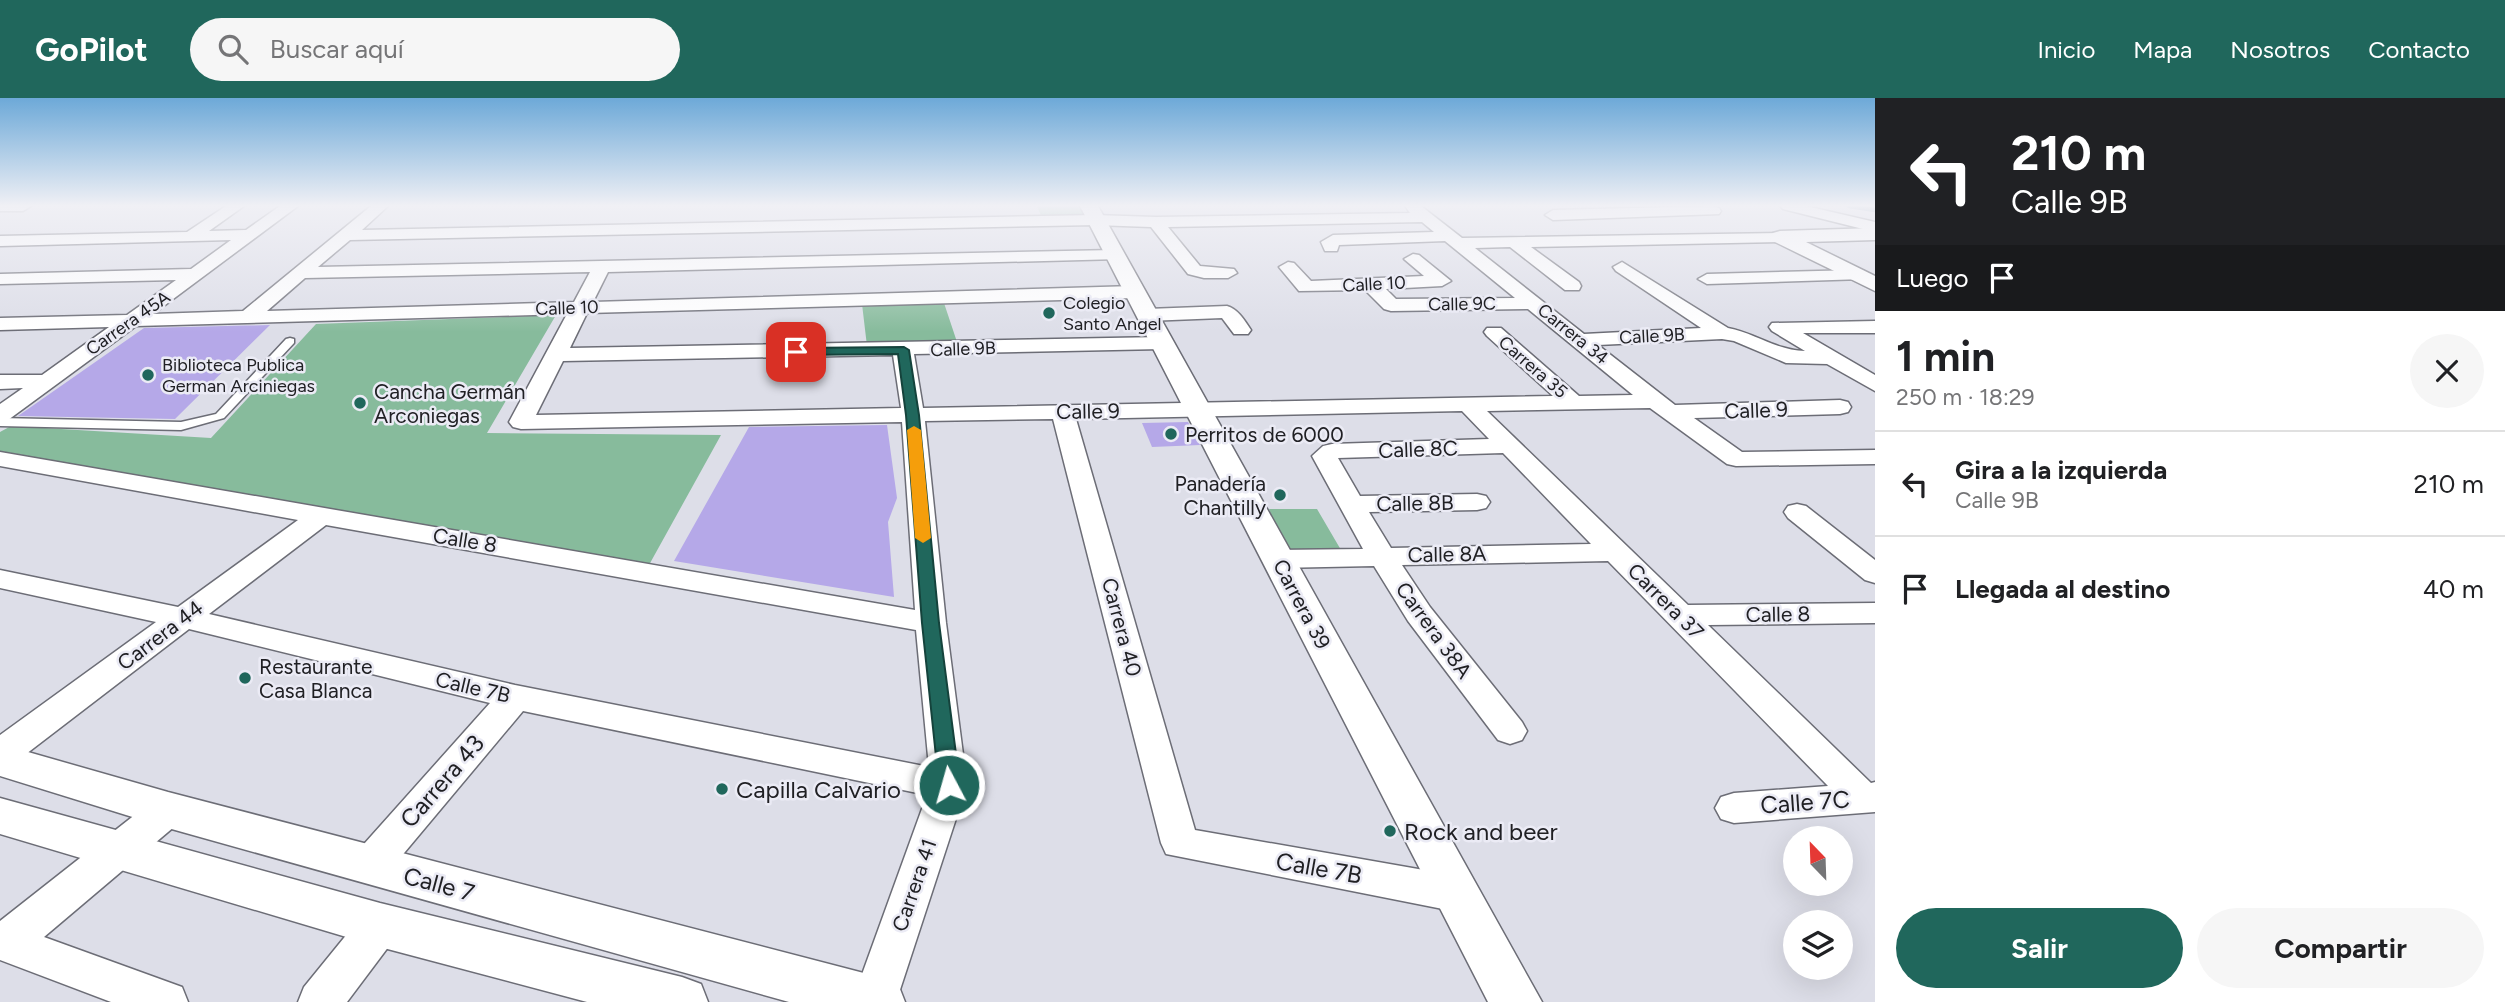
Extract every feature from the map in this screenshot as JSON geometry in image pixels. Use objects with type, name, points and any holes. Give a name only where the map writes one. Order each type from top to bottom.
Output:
[{"type":"street","name":"Carrera 45A","points":[[0,415],[232,248]]},
{"type":"street","points":[[248,317],[330,248]]},
{"type":"street","points":[[301,273],[602,266],[765,248]]},
{"type":"street","points":[[921,248],[1114,255]]},
{"type":"street","name":"Carrera 39","points":[[1110,248],[1516,1002]]},
{"type":"street","points":[[1177,248],[1194,270],[1204,273],[1228,273]]},
{"type":"street","name":"Carrera 34","points":[[1469,248],[1663,407],[1736,459],[1875,457]]},
{"type":"street","points":[[1522,248],[1572,286]]},
{"type":"street","points":[[1803,248],[1866,279]]},
{"type":"street","name":"Calle 10","points":[[1288,267],[1306,287],[1442,281],[1413,258]]},
{"type":"street","points":[[554,355],[583,308],[602,266]]},
{"type":"street","points":[[1622,267],[1722,332],[1739,336],[1786,357],[1829,358]]},
{"type":"street","points":[[0,279],[197,274]]},
{"type":"street","points":[[1707,279],[1866,279]]},
{"type":"street","name":"Calle 9C","points":[[1369,284],[1391,305],[1534,303]]},
{"type":"street","name":"Calle 10","points":[[0,324],[583,308],[1147,317]]},
{"type":"street","points":[[1147,317],[1227,313],[1241,330]]},
{"type":"street","name":"Calle 9B","points":[[554,355],[904,350],[1147,317]]},
{"type":"street","points":[[1875,327],[1779,327],[1875,384]]},
{"type":"street","name":"Carrera 35","points":[[1494,332],[1573,402]]},
{"type":"street","name":"Calle 9B","points":[[1582,340],[1722,332]]},
{"type":"street","name":"Carrera 41","points":[[876,1002],[949,785],[931,623],[913,415],[904,350]]},
{"type":"street","name":"Calle 9","points":[[554,355],[521,422],[1573,402],[1663,407],[1840,407]]},
{"type":"street","points":[[0,382],[47,381]]},
{"type":"street","name":"Carrera 37","points":[[1468,405],[1869,797]]},
{"type":"street","name":"Carrera 40","points":[[1063,412],[1180,843]]},
{"type":"street","name":"Calle 8C","points":[[1326,453],[1510,446]]},
{"type":"street","name":"Carrera 38A","points":[[1326,453],[1324,456],[1381,555],[1419,614],[1510,731]]},
{"type":"street","name":"Calle 8","points":[[0,458],[931,623]]},
{"type":"street","name":"Calle 8B","points":[[1353,504],[1477,502]]},
{"type":"street","points":[[1797,512],[1875,574]]},
{"type":"street","name":"Carrera 44","points":[[0,754],[320,516]]},
{"type":"street","name":"Calle 8A","points":[[1277,559],[1617,552]]},
{"type":"street","name":"Calle 7B","points":[[0,579],[184,618],[515,697],[949,785]]},
{"type":"street","name":"Calle 8","points":[[1680,615],[1875,613]]},
{"type":"street","name":"Carrera 43","points":[[370,865],[515,697]]},
{"type":"street","name":"Calle 7","points":[[0,761],[168,810],[876,1002]]},
{"type":"street","name":"Calle 7C","points":[[1734,808],[1869,797]]},
{"type":"street","points":[[3,942],[168,810]]},
{"type":"street","points":[[0,816],[380,925],[682,1002]]},
{"type":"street","name":"Calle 7B","points":[[1180,843],[1458,894]]},
{"type":"street","points":[[320,1002],[380,925]]},
{"type":"street","points":[[3,942],[166,1002]]},
{"type":"lane","points":[[0,422],[181,426],[203,423],[220,416],[290,341]]},
{"type":"green space","points":[[944,303],[957,342],[867,346],[862,304]]},
{"type":"green space","points":[[556,315],[487,433],[721,435],[649,565],[0,451],[0,432],[11,426],[211,438],[316,324]]},
{"type":"green space","points":[[1269,509],[1317,509],[1341,550],[1285,553]]},
{"type":"building","name":"Biblioteca Publica German Arciniegas","points":[[270,325],[175,419],[18,416],[144,328]]},
{"type":"building","name":"Perritos de 6000","points":[[1188,422],[1200,445],[1152,447],[1142,423]]},
{"type":"building","points":[[887,425],[897,498],[888,522],[894,597],[674,561],[749,427]]},
{"type":"slow traffic","points":[[914,430],[923,538]]},
{"type":"place","name":"Colegio Santo Angel","points":[[1049,313]]},
{"type":"place","name":"Biblioteca Publica German Arciniegas","points":[[148,375]]},
{"type":"place","name":"Cancha Germán Arconiegas","points":[[360,403]]},
{"type":"place","name":"Perritos de 6000","points":[[1171,434]]},
{"type":"place","name":"Panadería Chantilly","points":[[1280,495]]},
{"type":"place","name":"Restaurante Casa Blanca","points":[[245,678]]},
{"type":"place","name":"Capilla Calvario","points":[[722,789]]},
{"type":"place","name":"Rock and beer","points":[[1390,831]]},
{"type":"route","points":[[796,352],[904,350],[913,415],[931,623],[949,785]]}]
